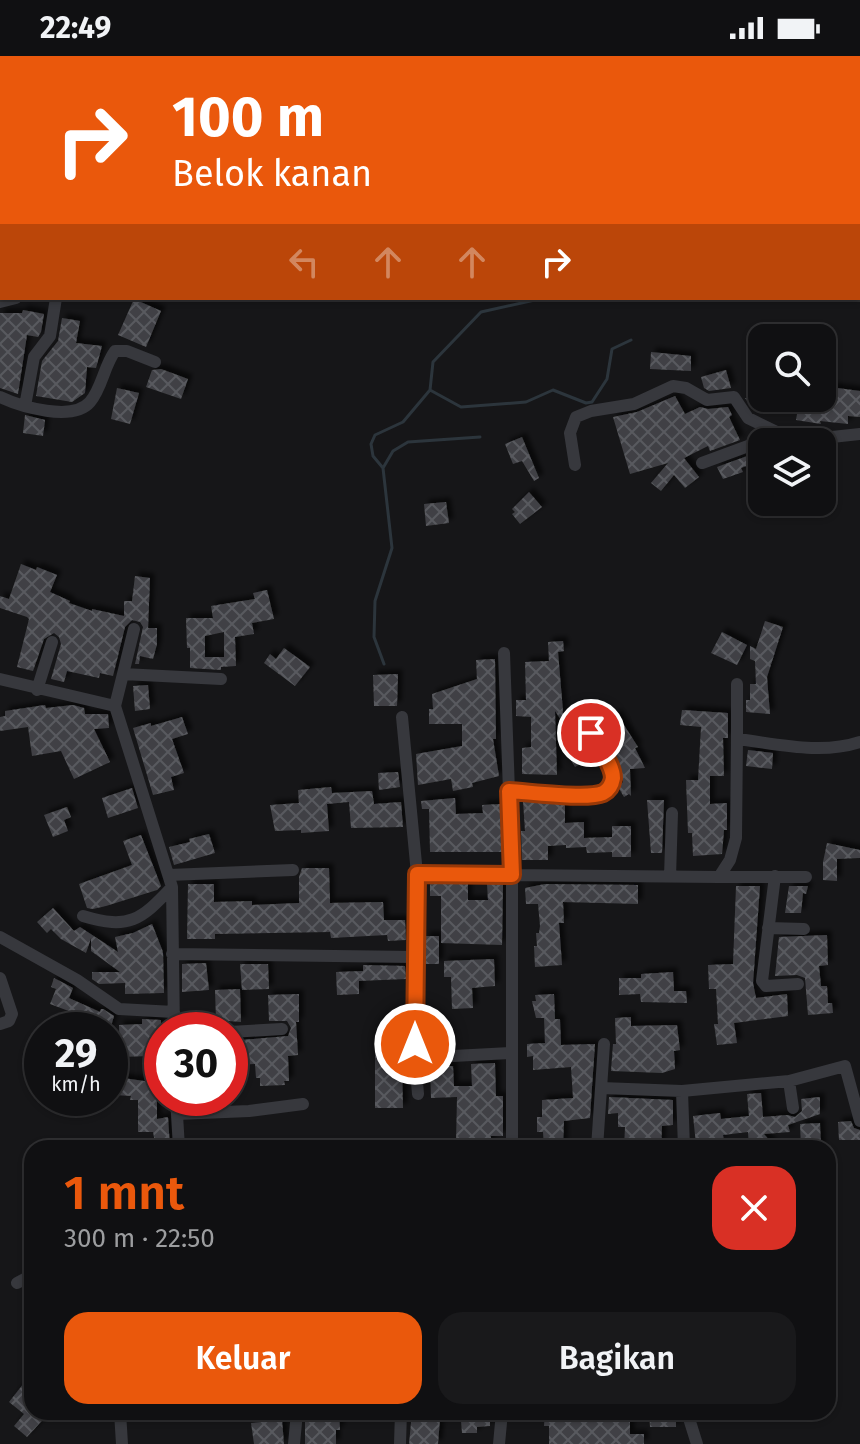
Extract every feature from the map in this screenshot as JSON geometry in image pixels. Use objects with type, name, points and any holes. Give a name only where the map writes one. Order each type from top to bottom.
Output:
[{"type":"street","points":[[25,406],[34,357],[50,336],[56,300]]},
{"type":"street","points":[[0,397],[25,406],[68,413],[82,409],[91,401],[115,351],[127,351],[155,362]]},
{"type":"street","points":[[575,465],[570,433],[576,417],[591,411],[634,404],[673,386],[686,388],[707,400],[734,397],[748,418],[768,428]]},
{"type":"street","points":[[836,437],[860,434]]},
{"type":"street","points":[[702,463],[748,446]]},
{"type":"street","points":[[0,937],[77,980],[119,1009],[174,1012],[171,881],[115,706],[134,629]]},
{"type":"street","points":[[37,690],[52,642]]},
{"type":"street","points":[[504,653],[512,875],[512,1140]]},
{"type":"street","points":[[123,674],[221,679]]},
{"type":"street","points":[[0,679],[115,706]]},
{"type":"street","points":[[719,877],[730,860],[736,838],[737,684]]},
{"type":"street","points":[[402,717],[417,874],[415,1058],[418,1094]]},
{"type":"street","points":[[509,791],[586,795],[608,790],[612,782],[611,770],[591,733]]},
{"type":"street","points":[[737,739],[818,748],[845,747],[860,742]]},
{"type":"street","points":[[670,877],[672,813]]},
{"type":"street","points":[[171,881],[293,870]]},
{"type":"street","points":[[417,874],[806,877]]},
{"type":"street","points":[[775,876],[762,981],[766,986],[798,984]]},
{"type":"street","points":[[83,916],[115,923],[136,919],[154,906],[171,881]]},
{"type":"street","points":[[768,928],[804,929]]},
{"type":"street","points":[[172,954],[415,957]]},
{"type":"street","points":[[0,978],[12,1014],[9,1021],[0,1024]]},
{"type":"street","points":[[248,1031],[282,1029]]},
{"type":"street","points":[[598,1140],[604,1044]]},
{"type":"street","points":[[415,1058],[512,1053]]},
{"type":"street","points":[[601,1088],[682,1091],[789,1081],[845,1066],[860,1121]]},
{"type":"street","points":[[789,1081],[793,1108]]},
{"type":"street","points":[[682,1091],[684,1140]]},
{"type":"street","points":[[248,1111],[303,1104]]},
{"type":"street","points":[[177,1116],[179,1140]]},
{"type":"street","points":[[17,1283],[24,1279]]},
{"type":"street","points":[[120,1420],[122,1444]]},
{"type":"street","points":[[294,1444],[296,1420]]},
{"type":"street","points":[[400,1444],[401,1420]]},
{"type":"street","points":[[499,1444],[501,1420]]},
{"type":"street","points":[[690,1420],[697,1444]]},
{"type":"building","points":[[134,300],[161,311],[146,347],[118,335]]},
{"type":"building","points":[[23,310],[44,314],[38,337],[27,335],[18,394],[0,388],[0,313],[22,313]]},
{"type":"building","points":[[62,318],[80,321],[76,343],[102,346],[96,368],[87,367],[85,393],[72,402],[36,396],[42,361],[58,341]]},
{"type":"building","points":[[651,352],[691,356],[691,371],[650,369]]},
{"type":"building","points":[[161,369],[188,379],[181,399],[146,387],[152,370]]},
{"type":"building","points":[[726,370],[731,388],[709,391],[704,388],[701,377]]},
{"type":"building","points":[[117,388],[139,393],[130,424],[111,419]]},
{"type":"building","points":[[836,388],[860,391],[860,417],[848,416],[848,424],[796,420],[797,414],[788,412],[836,412]]},
{"type":"building","points":[[675,396],[685,414],[700,407],[728,407],[732,415],[729,417],[740,440],[710,451],[708,446],[684,458],[699,477],[685,488],[674,475],[661,491],[651,483],[668,463],[630,474],[613,417],[637,412]]},
{"type":"building","points":[[25,415],[45,420],[43,436],[23,433]]},
{"type":"building","points":[[522,437],[539,478],[534,481],[522,461],[513,464],[505,444]]},
{"type":"building","points":[[748,456],[748,465],[741,468],[743,472],[723,479],[717,467]]},
{"type":"building","points":[[529,492],[542,507],[520,524],[512,509]]},
{"type":"building","points":[[446,502],[449,523],[426,526],[424,504]]},
{"type":"building","points":[[21,564],[57,575],[50,592],[69,603],[92,611],[124,616],[124,601],[132,601],[135,576],[150,578],[148,628],[157,628],[153,659],[140,656],[139,664],[135,664],[143,627],[140,622],[132,620],[125,627],[113,676],[100,673],[99,678],[67,671],[64,682],[51,679],[61,644],[54,633],[44,639],[33,671],[17,667],[29,619],[0,608],[0,596],[9,599]]},
{"type":"building","points":[[267,590],[274,619],[252,623],[254,634],[235,637],[236,666],[221,667],[221,670],[190,668],[186,618],[213,618],[211,606],[255,599],[253,593]],"holes":[[[224,632],[224,657],[205,657],[205,636]]]},
{"type":"building","points":[[765,621],[783,627],[767,677],[770,714],[746,712],[750,684],[756,684],[755,661],[750,659],[750,646],[756,649]]},
{"type":"building","points":[[722,632],[747,645],[737,665],[711,653]]},
{"type":"building","points":[[563,641],[564,651],[558,652],[564,723],[578,714],[586,726],[583,737],[594,756],[575,767],[563,747],[579,747],[555,711],[557,775],[522,774],[522,748],[531,747],[531,717],[516,716],[516,700],[526,700],[525,662],[549,661],[548,642]]},
{"type":"building","points":[[284,648],[310,667],[295,686],[264,663],[270,654],[276,659]]},
{"type":"building","points":[[495,659],[496,739],[493,739],[499,776],[453,791],[451,779],[418,785],[416,754],[462,746],[462,724],[429,724],[429,709],[433,709],[432,694],[477,679],[476,660]]},
{"type":"building","points":[[398,674],[397,706],[374,706],[373,675]]},
{"type":"building","points":[[148,685],[150,709],[135,711],[133,686]]},
{"type":"building","points":[[45,705],[46,708],[73,705],[84,708],[85,714],[108,714],[109,728],[94,729],[110,762],[74,779],[61,751],[32,756],[28,727],[0,731],[0,717],[5,716],[5,711]]},
{"type":"building","points":[[682,710],[728,713],[728,738],[723,738],[724,776],[710,776],[710,804],[727,803],[727,830],[724,830],[722,854],[693,856],[692,833],[688,833],[686,780],[698,780],[701,727],[680,725]]},
{"type":"building","points":[[617,714],[638,747],[635,748],[645,768],[630,769],[631,796],[624,797],[618,787],[623,782],[618,763],[597,726]]},
{"type":"building","points":[[182,717],[188,734],[172,739],[184,773],[171,777],[174,790],[153,795],[133,728]]},
{"type":"building","points":[[748,750],[773,753],[772,769],[746,766]]},
{"type":"building","points":[[398,772],[400,787],[379,790],[378,773]]},
{"type":"building","points":[[331,787],[332,793],[372,791],[374,804],[401,802],[403,827],[351,828],[349,802],[327,804],[329,831],[275,831],[270,805],[299,803],[298,790]]},
{"type":"building","points":[[132,788],[138,808],[108,818],[102,798]]},
{"type":"building","points":[[455,798],[456,814],[483,813],[482,805],[500,804],[502,852],[430,852],[429,809],[422,809],[421,801]]},
{"type":"building","points":[[647,800],[664,800],[662,853],[651,853]]},
{"type":"building","points":[[523,801],[565,804],[565,823],[584,822],[584,838],[612,837],[612,826],[631,826],[631,857],[612,857],[612,852],[587,853],[586,847],[566,848],[566,845],[548,846],[548,860],[522,860],[521,831],[525,831]]},
{"type":"building","points":[[67,807],[71,817],[64,820],[68,831],[53,837],[44,815]]},
{"type":"building","points":[[209,834],[215,853],[174,865],[169,847]]},
{"type":"building","points":[[141,835],[161,886],[106,906],[87,908],[79,884],[132,865],[123,841]]},
{"type":"building","points":[[827,843],[860,850],[860,858],[837,859],[837,881],[823,880]]},
{"type":"building","points":[[302,868],[329,868],[330,903],[383,902],[384,920],[405,920],[406,940],[388,941],[387,935],[331,938],[330,932],[215,934],[215,939],[187,939],[188,884],[214,884],[214,902],[252,901],[252,905],[299,903]]},
{"type":"building","points":[[430,883],[468,884],[468,900],[488,900],[487,884],[503,884],[502,945],[441,943],[441,896],[430,896]]},
{"type":"building","points":[[545,884],[638,885],[638,904],[563,902],[564,923],[559,923],[562,965],[535,967],[534,946],[537,946],[536,933],[539,933],[540,926],[538,904],[526,904],[525,888]]},
{"type":"building","points":[[736,886],[760,886],[753,983],[756,998],[787,994],[788,1016],[734,1023],[737,1043],[717,1045],[714,1024],[718,1024],[716,989],[709,989],[708,965],[733,964]]},
{"type":"building","points":[[789,886],[808,886],[806,894],[803,893],[801,913],[785,913]]},
{"type":"building","points":[[53,908],[74,931],[80,927],[118,952],[115,937],[152,924],[163,952],[164,993],[125,994],[125,983],[99,984],[92,979],[92,972],[120,972],[91,951],[91,938],[86,953],[61,939],[51,929],[47,933],[37,922]]},
{"type":"building","points":[[827,935],[828,965],[819,966],[821,986],[827,986],[828,1003],[832,1003],[833,1013],[808,1015],[805,978],[797,975],[775,976],[779,937]]},
{"type":"building","points":[[425,936],[439,936],[439,964],[425,964]]},
{"type":"building","points":[[494,959],[495,986],[472,988],[473,1008],[452,1009],[451,977],[444,977],[444,961]]},
{"type":"building","points":[[206,963],[209,990],[182,992],[182,964]]},
{"type":"building","points":[[240,964],[268,964],[269,989],[242,990]]},
{"type":"building","points":[[363,965],[405,966],[406,979],[359,981],[359,994],[337,995],[336,972],[363,971]]},
{"type":"building","points":[[673,972],[674,991],[686,991],[687,1003],[641,1002],[640,994],[619,995],[619,978],[641,978],[641,974]]},
{"type":"building","points":[[54,978],[73,988],[69,998],[100,1012],[71,1012],[50,1004],[56,989],[51,987]]},
{"type":"building","points":[[240,989],[241,1012],[216,1012],[215,990]]},
{"type":"building","points":[[299,994],[299,1022],[296,1022],[298,1055],[288,1056],[289,1081],[284,1081],[285,1085],[260,1086],[255,1064],[248,1064],[248,1039],[288,1036],[291,1028],[287,1021],[269,1021],[268,995]]},
{"type":"building","points":[[554,994],[555,1019],[560,1019],[561,1045],[595,1044],[590,1118],[564,1121],[563,1140],[544,1140],[543,1132],[537,1132],[537,1117],[542,1117],[542,1100],[573,1098],[571,1067],[533,1070],[533,1056],[527,1057],[527,1044],[545,1043],[544,1018],[536,1018],[532,1001],[536,1001],[535,995]]},
{"type":"building","points":[[631,1017],[631,1026],[677,1025],[680,1050],[674,1051],[675,1069],[662,1073],[611,1071],[613,1044],[616,1044],[615,1018]]},
{"type":"building","points":[[144,1019],[144,1056],[128,1057],[128,1025],[142,1024]]},
{"type":"building","points":[[401,1027],[403,1108],[375,1108],[375,1047]]},
{"type":"building","points":[[495,1063],[496,1096],[503,1096],[503,1136],[491,1136],[491,1140],[456,1140],[457,1097],[431,1098],[430,1066],[453,1066],[454,1086],[472,1086],[471,1064]]},
{"type":"building","points":[[128,1079],[144,1081],[144,1116],[157,1116],[157,1119],[168,1117],[169,1140],[154,1140],[153,1132],[138,1132],[138,1100],[130,1100],[131,1096],[128,1096]]},
{"type":"building","points":[[761,1093],[763,1117],[795,1117],[802,1111],[801,1099],[820,1097],[820,1114],[788,1125],[790,1132],[764,1134],[769,1140],[748,1140],[748,1132],[723,1135],[724,1140],[696,1140],[693,1116],[720,1113],[721,1119],[749,1116],[747,1094]]},
{"type":"building","points":[[609,1097],[673,1100],[673,1125],[662,1126],[661,1140],[624,1140],[625,1127],[618,1127],[618,1113],[608,1114]]},
{"type":"building","points":[[851,1121],[854,1128],[860,1130],[860,1140],[839,1140],[838,1122]]},
{"type":"building","points":[[820,1123],[821,1140],[801,1140],[800,1124]]},
{"type":"building","points":[[24,1383],[24,1414],[9,1402]]},
{"type":"building","points":[[24,1414],[24,1420],[43,1420],[27,1437],[14,1426]]},
{"type":"building","points":[[282,1420],[284,1444],[254,1444],[251,1423]]},
{"type":"building","points":[[305,1420],[339,1420],[336,1444],[305,1444]]},
{"type":"building","points":[[411,1420],[440,1420],[438,1444],[409,1444]]},
{"type":"building","points":[[450,1420],[490,1420],[490,1426],[477,1427],[477,1433],[462,1433],[461,1421]]},
{"type":"building","points":[[544,1420],[630,1420],[630,1434],[644,1434],[644,1444],[549,1444],[549,1426],[544,1426]]},
{"type":"building","points":[[650,1420],[676,1420],[676,1427],[650,1427]]},
{"type":"waterway","points":[[383,468],[373,456],[371,444],[375,435],[403,422],[430,390],[433,362],[481,312],[535,300]]},
{"type":"waterway","points":[[430,390],[461,407],[526,402],[553,390],[586,403],[592,402],[607,379],[612,349],[631,340]]},
{"type":"waterway","points":[[384,664],[374,637],[375,601],[392,548],[383,468],[393,451],[408,442],[480,437]]},
{"type":"route","points":[[415,1044],[417,874],[512,875],[509,791],[586,795],[608,790],[613,778],[611,770],[591,733]]}]
